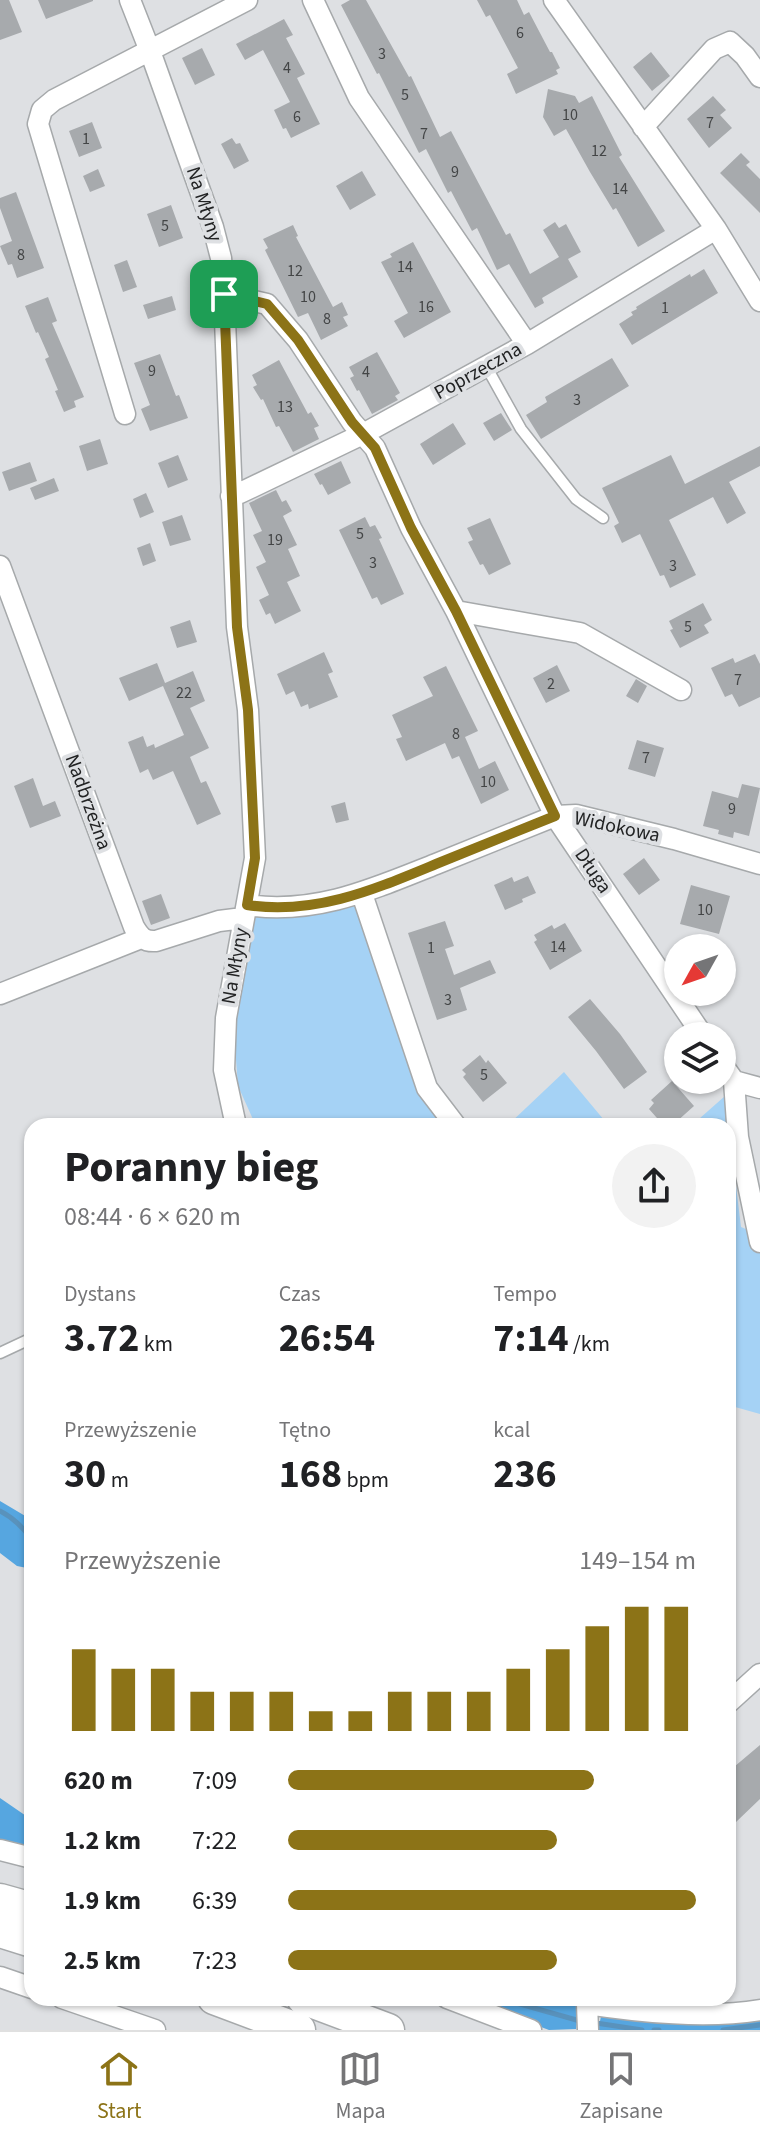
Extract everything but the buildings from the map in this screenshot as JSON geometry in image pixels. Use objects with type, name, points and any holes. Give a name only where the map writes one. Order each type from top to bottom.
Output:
[{"type":"main road","points":[[0,1900],[24,1907]]},
{"type":"main road","points":[[0,1931],[24,1938]]},
{"type":"main road","points":[[235,2006],[299,2030]]},
{"type":"main road","points":[[324,2006],[388,2030]]},
{"type":"street","name":"Na Młyny","points":[[130,0],[213,227],[221,258],[237,627],[248,710],[255,858],[225,1031],[224,1070],[234,1118]]},
{"type":"street","points":[[125,414],[38,124],[42,110],[54,100],[247,0]]},
{"type":"street","points":[[313,0],[359,98],[527,344]]},
{"type":"street","points":[[554,0],[716,229],[760,301]]},
{"type":"street","points":[[643,127],[714,49],[730,42],[760,77]]},
{"type":"street","name":"Poprzeczna","points":[[231,496],[363,434],[527,344],[716,229]]},
{"type":"street","name":"Długa","points":[[224,294],[267,304],[298,340],[352,422],[375,448],[411,528],[456,611],[555,816],[694,1022]]},
{"type":"street","name":"Nadbrzeżna","points":[[0,566],[134,927],[141,938]]},
{"type":"street","points":[[456,611],[580,633],[681,690]]},
{"type":"street","name":"Widokowa","points":[[245,912],[312,906],[362,894],[555,816],[576,815],[760,864]]},
{"type":"street","points":[[362,894],[427,1088],[450,1118]]},
{"type":"street","points":[[0,994],[141,938],[156,941],[245,912]]},
{"type":"street","points":[[736,1082],[760,1088]]},
{"type":"street","points":[[735,1094],[738,1137],[760,1242]]},
{"type":"street","points":[[736,1690],[760,1674]]},
{"type":"street","points":[[0,1850],[24,1856]]},
{"type":"street","points":[[0,1977],[24,1985]]},
{"type":"street","points":[[85,2006],[155,2030]]},
{"type":"street","points":[[468,2006],[531,2030]]},
{"type":"street","points":[[586,2006],[588,2030]]},
{"type":"street","points":[[612,2006],[648,2013],[739,2013],[760,2010]]},
{"type":"lane","points":[[486,366],[521,429],[576,499],[603,518]]},
{"type":"lane","points":[[0,1353],[24,1342]]},
{"type":"shaded area","points":[[346,902],[364,913],[428,1102],[438,1118],[252,1118],[238,1086],[234,1033],[244,962],[257,912]]},
{"type":"shaded area","points":[[564,1072],[602,1118],[515,1118]]},
{"type":"shaded area","points":[[725,1096],[728,1118],[700,1118]]},
{"type":"shaded area","points":[[736,1186],[741,1227],[760,1235],[760,1414],[736,1407]]},
{"type":"shaded area","points":[[0,1501],[24,1515],[24,1567],[17,1566],[0,1553]]},
{"type":"shaded area","points":[[0,1798],[24,1814],[24,1854],[0,1847]]},
{"type":"shaded area","points":[[486,2006],[576,2006],[576,2029],[549,2030]]},
{"type":"shaded area","points":[[602,2012],[760,2016],[760,2030],[598,2030]]},
{"type":"waterway","points":[[0,1511],[24,1530]]},
{"type":"waterway","points":[[527,2006],[580,2021]]},
{"type":"waterway","points":[[596,2023],[642,2030]]},
{"type":"waterway","points":[[723,2030],[760,2025]]},
{"type":"waterway","points":[[654,2030],[659,2030]]},
{"type":"route","points":[[224,294],[267,304],[298,340],[352,422],[375,448],[411,528],[456,611],[555,816],[362,894],[312,906],[272,909],[247,905],[255,858],[248,710],[237,627],[224,294]]}]
